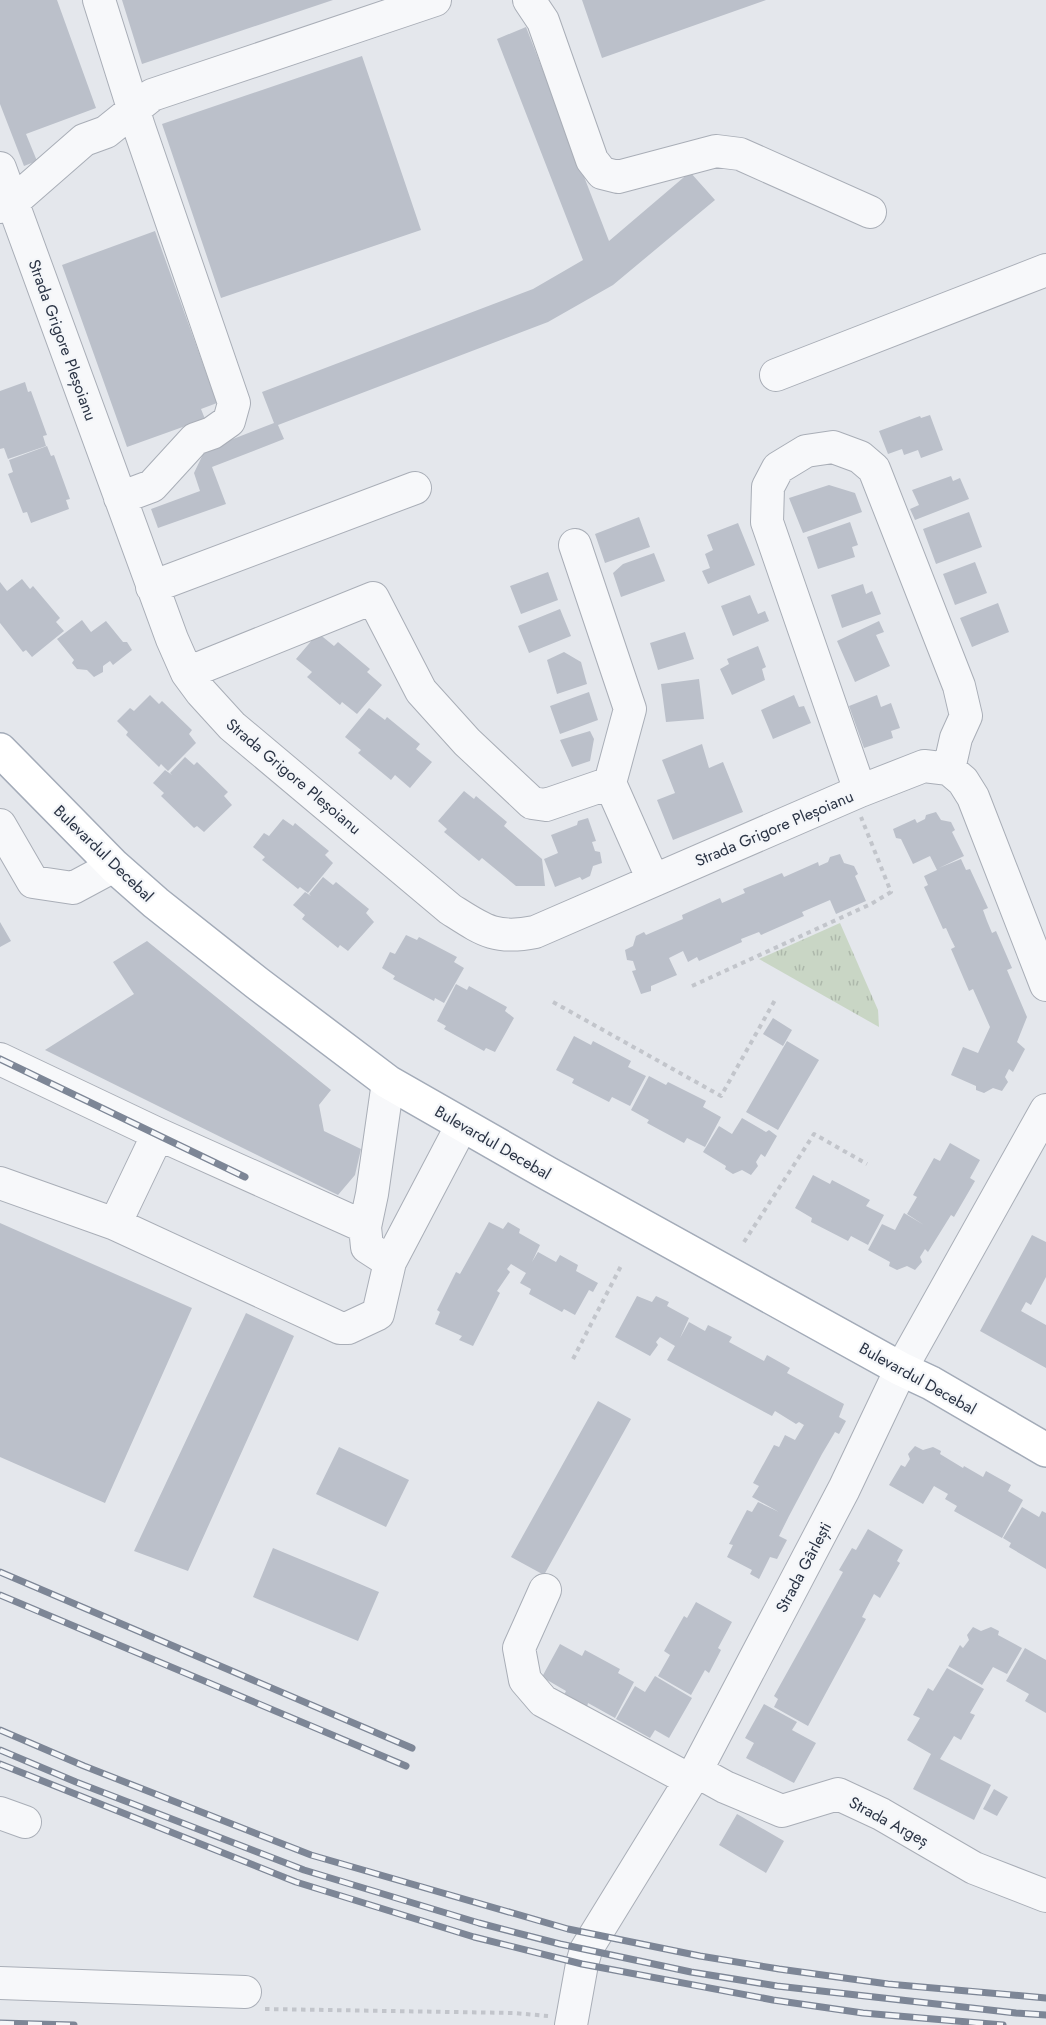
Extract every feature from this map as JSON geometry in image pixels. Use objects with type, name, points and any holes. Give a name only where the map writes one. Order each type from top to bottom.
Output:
[{"type":"main road","name":"Bulevardul Decebal","points":[[0,750],[114,866],[156,903],[388,1082],[901,1369],[931,1383],[1046,1450]]},
{"type":"street","points":[[99,0],[234,403],[229,421],[212,433],[195,440],[152,486],[120,498]]},
{"type":"street","points":[[6,205],[84,140],[106,132],[152,95],[435,0]]},
{"type":"street","points":[[530,0],[543,21],[592,160],[602,173],[618,177],[716,151],[740,154],[870,212]]},
{"type":"street","name":"Strada Grigore Pleșoianu","points":[[0,168],[6,205],[187,673],[232,726],[280,769],[450,909],[482,929],[498,934],[514,936],[535,932],[855,793],[924,766],[949,769],[956,738],[966,716],[959,686],[874,469],[860,457],[833,447],[806,451],[778,468],[768,487],[767,522],[855,793]]},
{"type":"street","points":[[776,375],[1046,270]]},
{"type":"street","points":[[152,587],[415,488]]},
{"type":"street","points":[[575,544],[630,709],[610,783],[653,880]]},
{"type":"street","points":[[187,673],[373,598],[421,691],[466,742],[532,803],[546,805],[610,783]]},
{"type":"street","points":[[949,769],[963,781],[973,797],[1046,985]]},
{"type":"street","points":[[0,825],[33,882],[73,888],[114,866]]},
{"type":"street","points":[[0,1059],[158,1134],[365,1227]]},
{"type":"street","points":[[388,1082],[365,1227],[367,1247],[390,1262]]},
{"type":"street","name":"Strada Gârlești","points":[[571,2022],[586,1950],[693,1775],[844,1489],[901,1369],[1046,1110]]},
{"type":"street","points":[[0,1184],[115,1224],[340,1328],[348,1328],[378,1314],[390,1262],[462,1125]]},
{"type":"street","points":[[115,1224],[158,1134]]},
{"type":"street","name":"Strada Argeș","points":[[545,1590],[519,1648],[525,1680],[543,1701],[693,1775],[782,1811],[838,1794],[881,1814],[974,1868],[1046,1896]]},
{"type":"street","points":[[0,1983],[245,1992]]},
{"type":"path","points":[[692,986],[871,904],[891,892],[855,793]]},
{"type":"path","points":[[553,1002],[721,1096],[775,1000]]},
{"type":"path","points":[[744,1242],[814,1134],[867,1164]]},
{"type":"path","points":[[573,1359],[621,1266]]},
{"type":"path","points":[[245,1992],[259,2009],[514,2013],[571,2022]]},
{"type":"green space","points":[[840,923],[878,1010],[879,1027],[759,959]]},
{"type":"building","points":[[0,0],[57,0],[96,108],[26,134],[37,161],[24,166],[0,104]]},
{"type":"building","points":[[122,0],[333,0],[142,64]]},
{"type":"building","points":[[582,0],[766,0],[602,58]]},
{"type":"building","points":[[526,27],[609,241],[690,172],[715,200],[613,285],[548,322],[278,425],[284,439],[212,467],[226,504],[158,528],[151,509],[200,491],[194,473],[205,450],[274,423],[262,392],[533,289],[583,260],[497,39]]},
{"type":"building","points":[[362,56],[421,230],[221,298],[162,124]]},
{"type":"building","points":[[155,231],[217,403],[201,409],[205,419],[127,447],[62,265]]},
{"type":"building","points":[[25,382],[28,392],[31,391],[47,435],[43,436],[46,446],[8,459],[4,448],[0,449],[0,391]]},
{"type":"building","points":[[930,415],[943,450],[921,458],[918,450],[904,455],[902,449],[888,454],[879,431],[920,416],[921,418]]},
{"type":"building","points":[[47,446],[51,456],[54,455],[70,499],[66,500],[69,509],[31,523],[27,512],[23,513],[8,474],[13,472],[9,460]]},
{"type":"building","points":[[951,476],[953,481],[960,478],[969,499],[915,520],[910,509],[919,505],[912,490]]},
{"type":"building","points":[[829,485],[855,493],[862,512],[803,533],[789,498]]},
{"type":"building","points":[[969,512],[982,547],[936,564],[923,529]]},
{"type":"building","points":[[639,517],[650,547],[605,563],[595,534]]},
{"type":"building","points":[[850,522],[858,545],[852,547],[855,557],[818,569],[807,537]]},
{"type":"building","points":[[738,523],[755,565],[708,584],[702,571],[710,568],[705,554],[713,550],[707,535]]},
{"type":"building","points":[[654,553],[665,581],[621,597],[613,573],[623,564]]},
{"type":"building","points":[[975,562],[987,593],[955,605],[943,574]]},
{"type":"building","points":[[548,572],[558,600],[521,614],[510,586]]},
{"type":"building","points":[[22,579],[30,589],[33,586],[60,618],[56,622],[64,631],[32,657],[26,650],[23,652],[0,623],[0,582],[7,591]]},
{"type":"building","points":[[863,584],[866,594],[872,591],[881,614],[842,628],[831,595]]},
{"type":"building","points":[[750,595],[758,614],[765,611],[769,621],[733,636],[721,606]]},
{"type":"building","points":[[998,603],[1009,632],[972,647],[960,618]]},
{"type":"building","points":[[560,609],[571,636],[529,653],[518,626]]},
{"type":"building","points":[[82,620],[91,632],[106,621],[132,650],[113,665],[110,661],[103,666],[103,672],[94,677],[87,670],[77,669],[72,663],[74,660],[57,639]]},
{"type":"building","points":[[879,621],[884,632],[876,635],[890,666],[855,682],[837,641]]},
{"type":"building","points":[[685,632],[694,659],[658,670],[650,643]]},
{"type":"building","points":[[318,633],[334,646],[338,642],[370,669],[367,672],[382,685],[357,714],[342,702],[340,705],[307,677],[312,672],[296,659]]},
{"type":"building","points":[[758,646],[766,667],[762,669],[765,680],[732,695],[720,669],[729,664],[727,659]]},
{"type":"building","points":[[564,652],[581,662],[587,684],[557,694],[547,660]]},
{"type":"building","points":[[699,679],[704,719],[666,722],[661,684]]},
{"type":"building","points":[[589,692],[598,720],[560,734],[550,706]]},
{"type":"building","points":[[150,695],[159,704],[162,701],[192,730],[189,734],[196,743],[168,771],[161,764],[159,767],[126,735],[128,732],[117,721],[130,708],[134,711]]},
{"type":"building","points":[[794,695],[799,707],[804,706],[811,723],[773,739],[761,710]]},
{"type":"building","points":[[877,695],[881,707],[891,703],[900,728],[891,731],[893,738],[864,748],[849,706]]},
{"type":"building","points":[[369,708],[385,720],[387,717],[420,744],[416,749],[432,762],[410,788],[395,775],[391,780],[358,753],[361,750],[345,737]]},
{"type":"building","points":[[590,731],[594,739],[590,761],[572,767],[560,740]]},
{"type":"building","points":[[702,744],[709,768],[723,762],[743,812],[673,840],[657,800],[675,793],[662,760]]},
{"type":"building","points":[[185,757],[194,765],[197,762],[228,792],[224,796],[232,805],[204,832],[197,826],[194,828],[161,796],[164,793],[153,783],[165,770],[172,775],[170,773]]},
{"type":"building","points":[[464,791],[474,799],[476,796],[507,822],[504,826],[542,859],[545,886],[516,886],[482,858],[479,861],[444,832],[447,829],[438,821]]},
{"type":"building","points":[[936,812],[941,820],[951,822],[955,830],[952,832],[964,856],[939,868],[961,859],[966,870],[970,869],[988,908],[983,910],[992,933],[996,931],[1012,968],[1007,970],[1027,1017],[1017,1042],[1025,1049],[1013,1072],[1009,1069],[1005,1077],[1008,1082],[1002,1091],[993,1088],[984,1093],[976,1090],[976,1086],[951,1075],[963,1047],[978,1053],[990,1027],[973,989],[969,991],[951,949],[955,947],[946,928],[943,929],[924,887],[928,885],[924,876],[937,870],[930,856],[913,864],[901,839],[896,838],[893,829],[915,819],[917,823],[925,819],[926,815]]},
{"type":"building","points":[[588,818],[596,841],[592,842],[595,851],[600,852],[602,863],[593,866],[590,876],[582,880],[580,877],[555,887],[544,859],[558,853],[551,835]]},
{"type":"building","points":[[283,819],[293,826],[295,823],[329,851],[325,855],[333,863],[308,893],[300,887],[298,889],[262,860],[265,857],[253,847],[264,833],[269,836]]},
{"type":"building","points":[[840,854],[844,863],[854,866],[858,874],[855,876],[866,901],[836,914],[830,900],[802,912],[804,916],[761,935],[759,932],[741,939],[742,942],[699,961],[697,957],[688,962],[683,951],[669,958],[677,975],[651,986],[651,991],[641,994],[632,971],[636,970],[633,961],[627,960],[625,950],[633,946],[636,936],[644,932],[646,935],[683,919],[682,915],[720,898],[722,903],[745,893],[743,889],[782,873],[784,877],[818,862],[819,866],[828,862],[830,857]]},
{"type":"building","points":[[323,877],[333,885],[336,882],[369,909],[366,913],[374,922],[348,951],[340,945],[338,948],[302,919],[305,915],[293,905],[305,892],[311,896],[309,894]]},
{"type":"building","points":[[0,922],[11,941],[0,947]]},
{"type":"building","points":[[406,935],[417,940],[419,937],[457,957],[454,962],[464,968],[444,1003],[435,998],[434,1001],[393,979],[395,976],[382,968],[390,952],[395,954]]},
{"type":"building","points":[[147,941],[331,1090],[319,1105],[324,1131],[361,1149],[355,1175],[338,1195],[45,1050],[134,994],[113,962]]},
{"type":"building","points":[[456,984],[467,990],[469,986],[507,1007],[505,1011],[514,1018],[495,1052],[486,1048],[484,1051],[444,1029],[446,1026],[437,1021]]},
{"type":"building","points":[[773,1018],[792,1030],[783,1046],[763,1034]]},
{"type":"building","points":[[574,1036],[591,1045],[593,1041],[631,1061],[628,1067],[646,1076],[630,1106],[612,1097],[609,1102],[572,1083],[574,1079],[556,1070]]},
{"type":"building","points":[[787,1041],[819,1060],[778,1130],[746,1112]]},
{"type":"building","points":[[649,1076],[666,1085],[668,1082],[706,1101],[703,1107],[721,1117],[705,1147],[687,1138],[684,1143],[647,1123],[649,1120],[631,1110]]},
{"type":"building","points":[[742,1118],[777,1136],[765,1157],[761,1154],[756,1162],[758,1166],[751,1175],[742,1170],[733,1174],[725,1169],[726,1166],[703,1152],[719,1126],[732,1134]]},
{"type":"building","points":[[950,1143],[980,1160],[970,1178],[975,1181],[954,1217],[951,1215],[928,1252],[925,1249],[920,1257],[922,1262],[915,1270],[907,1266],[897,1270],[889,1266],[890,1262],[868,1250],[882,1224],[895,1230],[904,1213],[924,1225],[907,1214],[917,1197],[913,1195],[934,1158],[940,1161]]},
{"type":"building","points":[[813,1175],[830,1184],[832,1180],[870,1200],[866,1206],[884,1215],[868,1245],[851,1236],[848,1241],[811,1222],[812,1218],[795,1208]]},
{"type":"building","points":[[489,1222],[503,1229],[508,1222],[520,1229],[519,1233],[540,1245],[532,1262],[538,1252],[556,1262],[560,1255],[578,1265],[576,1271],[598,1283],[593,1292],[589,1290],[575,1315],[564,1309],[562,1312],[529,1294],[531,1289],[520,1283],[526,1273],[511,1264],[507,1269],[510,1272],[497,1291],[500,1293],[473,1346],[459,1340],[462,1336],[435,1324],[440,1312],[437,1310],[456,1272],[460,1274]]},
{"type":"building","points":[[0,1223],[192,1308],[105,1503],[0,1457]]},
{"type":"building","points":[[1032,1235],[1046,1242],[1046,1277],[1031,1305],[1026,1302],[1021,1311],[1046,1325],[1046,1368],[980,1331]]},
{"type":"building","points":[[637,1296],[652,1302],[656,1296],[669,1302],[667,1306],[689,1318],[680,1338],[689,1322],[705,1331],[708,1325],[732,1337],[729,1342],[764,1361],[767,1355],[790,1368],[787,1373],[844,1404],[839,1417],[846,1421],[839,1434],[835,1432],[822,1454],[779,1536],[787,1540],[777,1559],[770,1557],[759,1579],[750,1574],[752,1570],[727,1557],[733,1545],[729,1544],[747,1510],[752,1512],[758,1502],[779,1512],[752,1497],[759,1486],[753,1483],[774,1445],[779,1447],[785,1435],[795,1440],[804,1425],[799,1422],[796,1424],[775,1411],[772,1416],[667,1360],[675,1346],[660,1337],[656,1342],[658,1345],[650,1356],[615,1337]]},
{"type":"building","points":[[246,1313],[294,1336],[188,1571],[134,1551]]},
{"type":"building","points":[[598,1401],[631,1419],[544,1575],[511,1557]]},
{"type":"building","points":[[915,1446],[923,1450],[933,1447],[963,1468],[964,1466],[983,1477],[986,1471],[1011,1485],[1008,1491],[1023,1500],[1002,1538],[954,1511],[957,1506],[945,1499],[948,1494],[934,1486],[923,1504],[889,1485],[901,1465],[905,1467],[910,1459],[908,1454]]},
{"type":"building","points":[[339,1447],[409,1480],[386,1527],[316,1494]]},
{"type":"building","points":[[1022,1507],[1039,1517],[1042,1511],[1046,1513],[1046,1569],[1009,1547],[1011,1543],[1003,1538]]},
{"type":"building","points":[[868,1529],[903,1550],[897,1561],[900,1563],[880,1598],[874,1594],[862,1617],[866,1619],[808,1726],[774,1707],[778,1699],[774,1696],[843,1572],[839,1570],[852,1548],[856,1550]]},
{"type":"building","points":[[273,1548],[379,1592],[358,1641],[253,1597]]},
{"type":"building","points":[[696,1602],[732,1622],[718,1648],[721,1650],[709,1673],[705,1670],[691,1695],[658,1676],[670,1655],[664,1651],[684,1616],[687,1618]]},
{"type":"building","points":[[973,1627],[981,1631],[991,1627],[999,1631],[998,1635],[1022,1648],[1007,1674],[993,1667],[982,1685],[948,1666],[960,1645],[963,1648],[969,1640],[967,1635]]},
{"type":"building","points":[[560,1644],[582,1656],[585,1650],[620,1669],[618,1673],[634,1682],[615,1718],[588,1703],[587,1707],[564,1695],[566,1691],[542,1677]]},
{"type":"building","points":[[1025,1648],[1046,1660],[1046,1713],[1025,1701],[1029,1694],[1006,1681]]},
{"type":"building","points":[[947,1668],[984,1689],[970,1713],[975,1715],[961,1740],[954,1736],[940,1759],[991,1785],[974,1820],[913,1789],[931,1754],[907,1740],[920,1718],[913,1715],[928,1688],[933,1691]]},
{"type":"building","points":[[655,1676],[692,1698],[669,1738],[655,1730],[650,1738],[616,1719],[635,1686],[645,1692]]},
{"type":"building","points":[[764,1704],[797,1722],[792,1730],[816,1743],[794,1783],[746,1758],[754,1743],[745,1738]]},
{"type":"building","points":[[994,1789],[1008,1797],[997,1816],[983,1809]]},
{"type":"building","points":[[737,1814],[784,1841],[766,1873],[719,1845]]},
{"type":"railway","points":[[0,1059],[245,1177]]},
{"type":"railway","points":[[0,1572],[412,1748]]},
{"type":"railway","points":[[0,1595],[406,1766]]},
{"type":"railway","points":[[0,1730],[84,1766],[311,1855],[568,1929],[700,1956],[779,1969],[888,1984],[1046,1998]]},
{"type":"railway","points":[[0,1750],[76,1782],[304,1870],[479,1923],[560,1944],[691,1972],[777,1986],[1046,2015]]},
{"type":"railway","points":[[0,1764],[296,1882],[474,1937],[582,1964],[773,2000],[863,2013],[1003,2025]]},
{"type":"railway","points":[[0,2023],[74,2025]]}]
